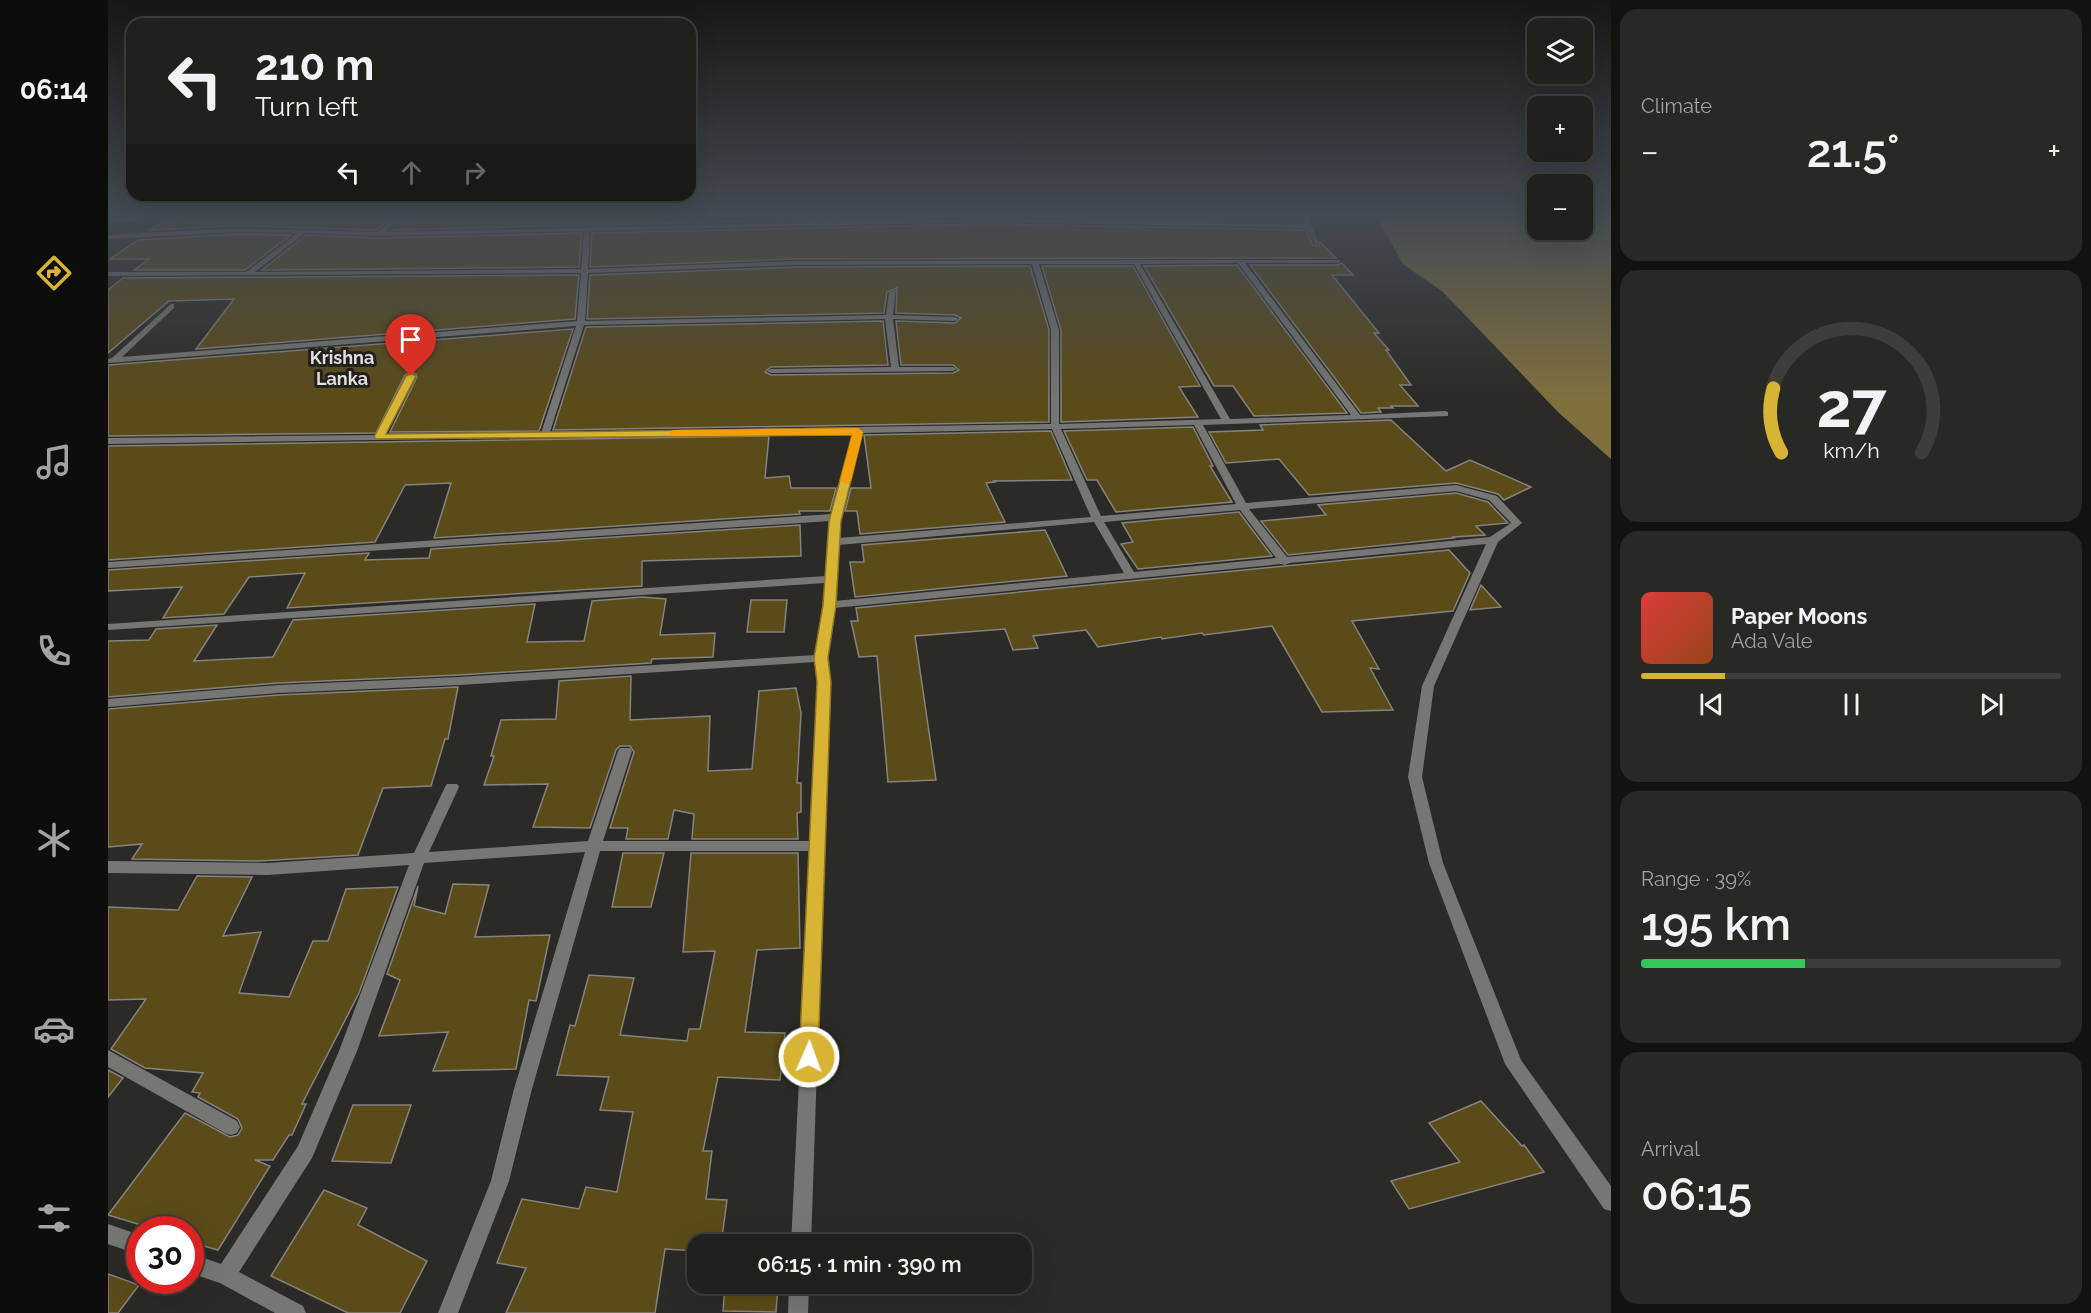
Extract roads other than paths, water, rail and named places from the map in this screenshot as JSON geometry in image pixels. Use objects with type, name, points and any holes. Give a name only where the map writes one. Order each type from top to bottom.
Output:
[{"type":"street","points":[[545,435],[581,323],[585,276]]},
{"type":"street","points":[[1039,276],[1055,330],[1055,425],[1098,520],[1131,576]]},
{"type":"street","points":[[1144,276],[1228,423]]},
{"type":"street","points":[[1251,276],[1358,418]]},
{"type":"street","points":[[893,292],[889,318],[895,369]]},
{"type":"street","points":[[111,361],[171,306]]},
{"type":"street","points":[[111,361],[581,323],[955,319]]},
{"type":"street","points":[[771,371],[953,369]]},
{"type":"street","points":[[380,437],[411,376]]},
{"type":"street","points":[[108,441],[858,432],[1055,425],[1198,425],[1445,414]]},
{"type":"street","points":[[1198,425],[1242,506],[1285,562]]},
{"type":"street","points":[[801,1234],[824,682],[821,658],[830,605],[837,517],[858,432]]},
{"type":"street","points":[[830,605],[1493,540],[1517,523],[1493,498],[1456,488],[834,542]]},
{"type":"street","points":[[108,565],[837,517]]},
{"type":"street","points":[[1493,540],[1428,686],[1415,777],[1436,864],[1514,1064],[1611,1202]]},
{"type":"street","points":[[108,627],[831,579]]},
{"type":"street","points":[[108,703],[278,689],[406,684],[821,658]]},
{"type":"street","points":[[448,1313],[500,1181],[523,1089],[594,846],[625,751]]},
{"type":"street","points":[[225,1275],[305,1152],[348,1051],[419,858],[452,787]]},
{"type":"street","points":[[108,867],[268,869],[594,846],[817,846]]},
{"type":"street","points":[[108,1058],[231,1127]]},
{"type":"street","points":[[108,1234],[126,1240]]},
{"type":"street","points":[[204,1268],[225,1275],[296,1313]]},
{"type":"street","points":[[798,1313],[799,1294]]},
{"type":"district","name":"Krishna Lanka","points":[[342,367]]}]
